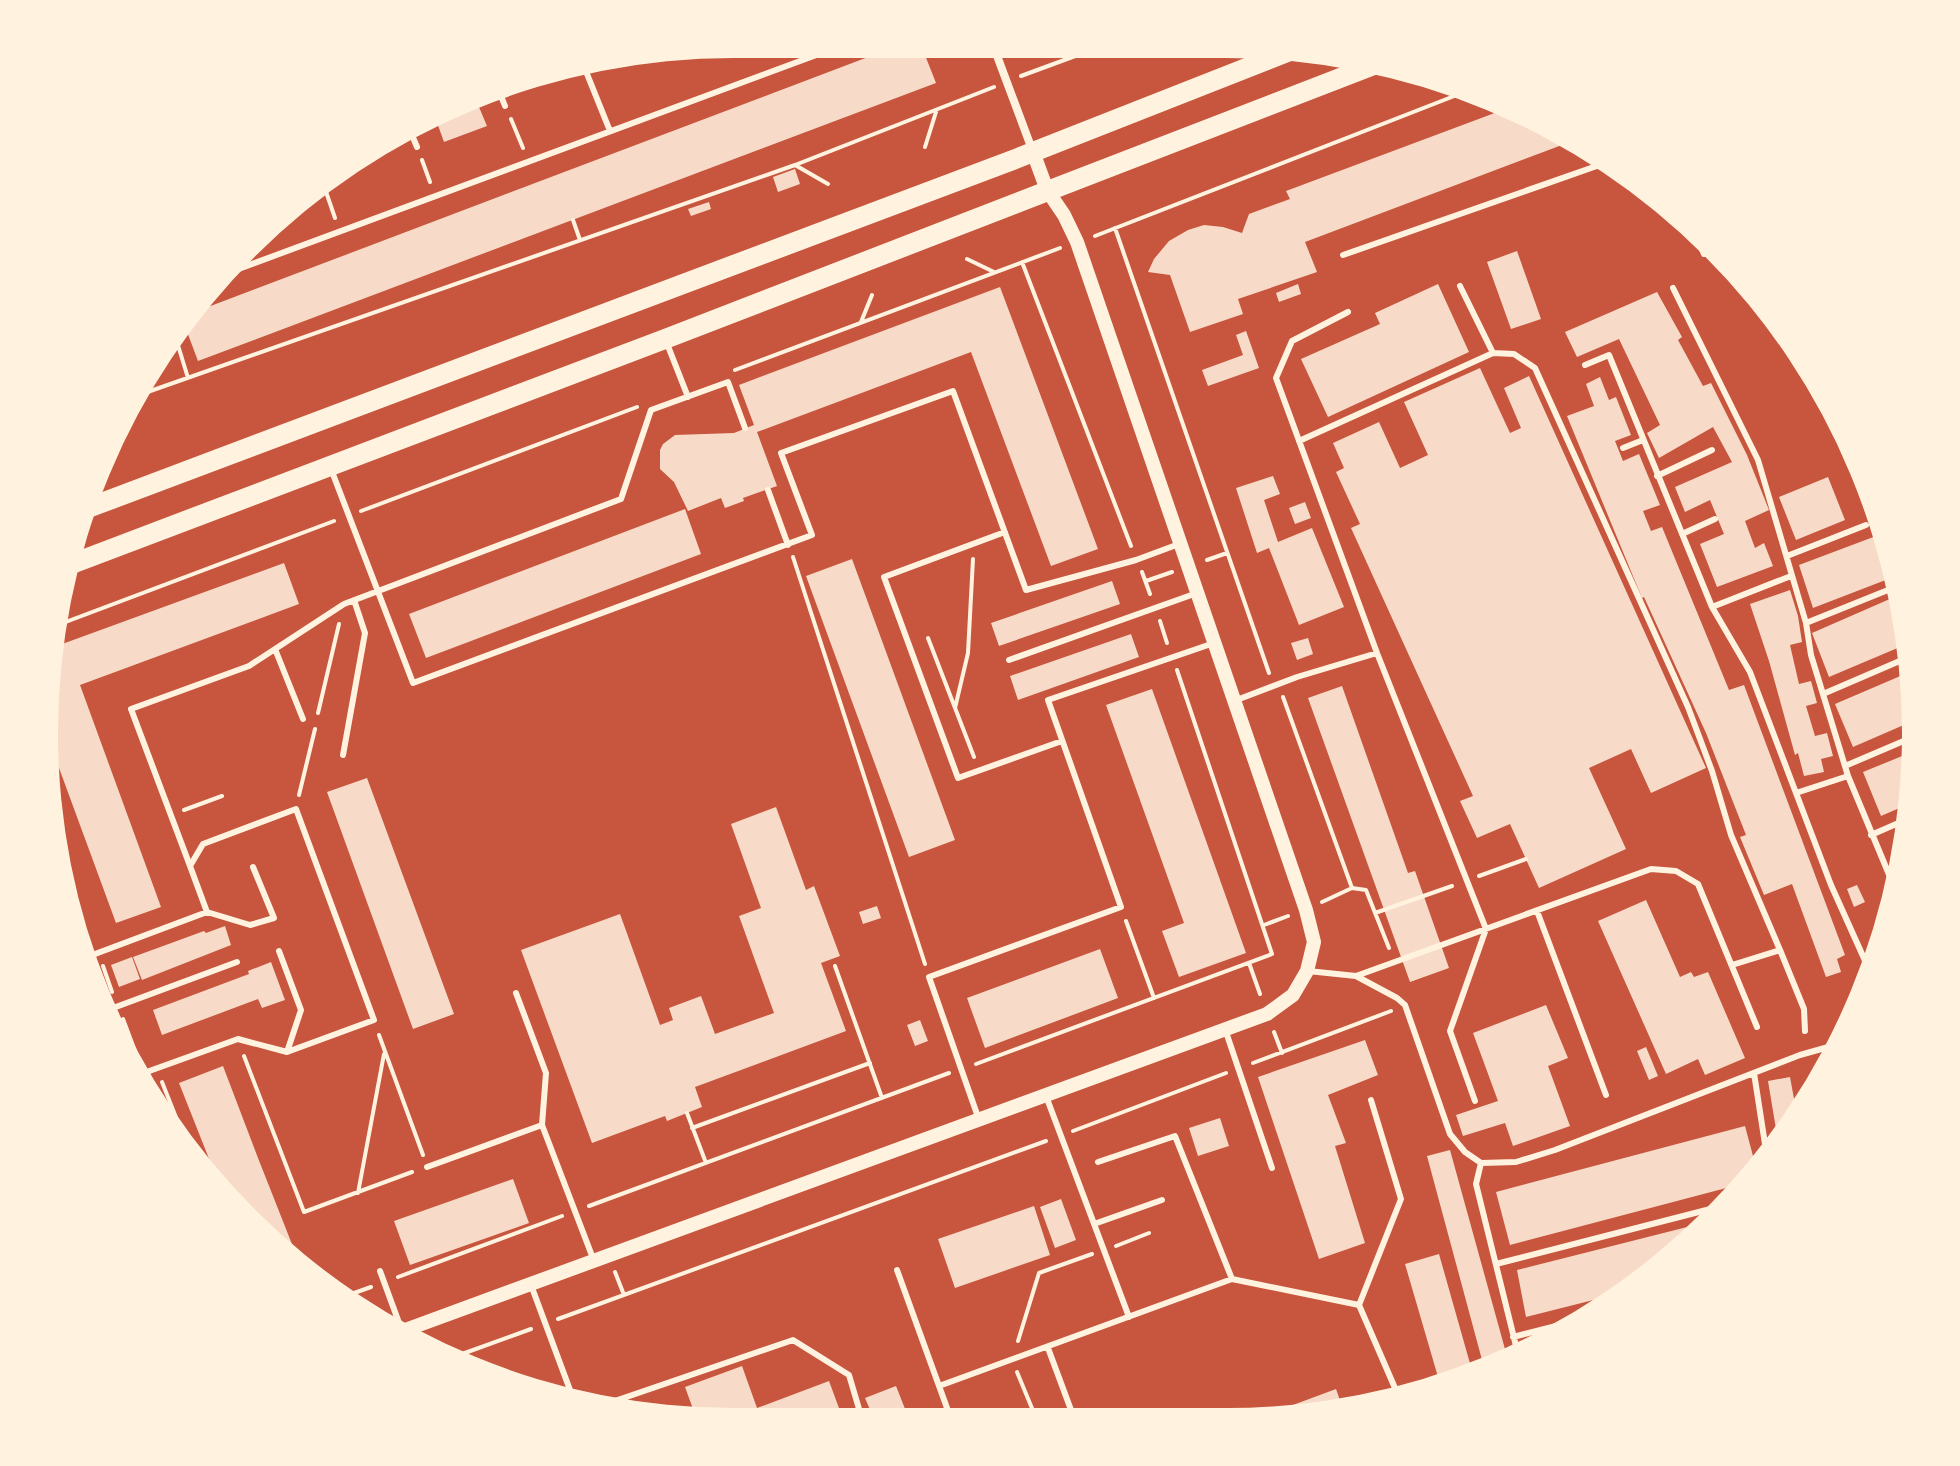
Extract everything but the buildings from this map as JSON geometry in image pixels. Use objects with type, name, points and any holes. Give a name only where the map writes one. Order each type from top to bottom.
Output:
[{"type":"main road","points":[[98,504],[1033,152],[1270,59]]},
{"type":"main road","points":[[80,561],[1358,71]]},
{"type":"street","points":[[413,1327],[1267,1014],[1293,995],[1307,971],[1314,942],[1306,910],[1077,242],[1047,190],[998,58]]},
{"type":"lane","points":[[246,266],[808,58]]},
{"type":"lane","points":[[587,74],[610,131]]},
{"type":"lane","points":[[502,99],[505,106]]},
{"type":"lane","points":[[413,139],[417,147]]},
{"type":"lane","points":[[1343,255],[1594,167]]},
{"type":"lane","points":[[1460,286],[1493,353]]},
{"type":"lane","points":[[1673,288],[1758,460],[1806,623],[1811,655],[1848,776],[1887,872]]},
{"type":"lane","points":[[1348,312],[1292,341],[1276,378],[1377,653],[1486,929],[1450,1031],[1475,1101]]},
{"type":"lane","points":[[665,339],[688,397]]},
{"type":"lane","points":[[1299,441],[1493,353],[1514,354],[1535,368],[1688,707],[1731,835],[1804,1009],[1805,1031]]},
{"type":"lane","points":[[1585,365],[1609,355],[1712,607],[1750,672],[1831,885],[1863,957]]},
{"type":"lane","points":[[207,912],[131,709],[249,666],[344,604],[621,499],[651,410],[728,382],[745,428]]},
{"type":"lane","points":[[330,466],[413,683],[812,535],[781,453],[953,391],[1026,590],[1136,560],[1180,544]]},
{"type":"lane","points":[[1623,448],[1643,440]]},
{"type":"lane","points":[[1657,476],[1712,450]]},
{"type":"lane","points":[[768,490],[788,545]]},
{"type":"lane","points":[[1682,534],[1715,519]]},
{"type":"lane","points":[[1787,556],[1866,525]]},
{"type":"lane","points":[[1005,532],[884,577],[958,778],[1062,741]]},
{"type":"lane","points":[[1712,607],[1791,576]]},
{"type":"lane","points":[[1806,623],[1887,591]]},
{"type":"lane","points":[[1009,660],[1197,593]]},
{"type":"lane","points":[[343,755],[365,633],[354,600]]},
{"type":"lane","points":[[979,1121],[929,977],[1121,907],[1048,700],[1214,643]]},
{"type":"lane","points":[[275,649],[303,719]]},
{"type":"lane","points":[[1234,701],[1297,677],[1377,653]]},
{"type":"lane","points":[[1823,694],[1898,662]]},
{"type":"lane","points":[[1845,766],[1902,742]]},
{"type":"lane","points":[[1796,793],[1848,776]]},
{"type":"lane","points":[[149,1071],[238,1039],[287,1052],[374,1020],[296,809],[203,844],[190,866]]},
{"type":"lane","points":[[1871,835],[1895,824]]},
{"type":"lane","points":[[95,954],[207,912],[250,925],[274,918],[253,867]]},
{"type":"lane","points":[[1356,976],[1651,869],[1676,871],[1698,884],[1757,1027]]},
{"type":"lane","points":[[1537,911],[1606,1095]]},
{"type":"lane","points":[[1732,965],[1780,950]]},
{"type":"lane","points":[[279,951],[301,1010],[287,1052]]},
{"type":"lane","points":[[116,1007],[237,962]]},
{"type":"lane","points":[[1307,971],[1356,976],[1405,1005],[1450,1134],[1465,1152],[1481,1163],[1516,1162],[1555,1150],[1823,1050]]},
{"type":"lane","points":[[516,993],[546,1073],[542,1125],[594,1261]]},
{"type":"lane","points":[[1225,1029],[1272,1168]]},
{"type":"lane","points":[[1754,1073],[1765,1142]]},
{"type":"lane","points":[[1046,1096],[1129,1317]]},
{"type":"lane","points":[[1371,1100],[1401,1199],[1359,1305],[1394,1387]]},
{"type":"lane","points":[[427,1167],[542,1125]]},
{"type":"lane","points":[[1098,1162],[1175,1136],[1232,1279]]},
{"type":"lane","points":[[1481,1163],[1476,1184],[1515,1343]]},
{"type":"lane","points":[[1094,1224],[1162,1200]]},
{"type":"lane","points":[[1496,1264],[1703,1211]]},
{"type":"lane","points":[[897,1270],[947,1408]]},
{"type":"lane","points":[[380,1271],[395,1318]]},
{"type":"lane","points":[[939,1386],[1232,1279],[1359,1305]]},
{"type":"lane","points":[[531,1284],[569,1388]]},
{"type":"lane","points":[[1513,1337],[1542,1330]]},
{"type":"lane","points":[[622,1398],[793,1340],[849,1375],[859,1408]]},
{"type":"lane","points":[[1048,1348],[1070,1408]]},
{"type":"path","points":[[151,391],[795,165],[1070,58]]},
{"type":"path","points":[[729,372],[1452,97]]},
{"type":"path","points":[[925,147],[936,112]]},
{"type":"path","points":[[512,122],[528,161]]},
{"type":"path","points":[[422,162],[435,197]]},
{"type":"path","points":[[795,165],[828,184]]},
{"type":"path","points":[[327,194],[340,232]]},
{"type":"path","points":[[573,220],[580,240]]},
{"type":"path","points":[[967,259],[994,272]]},
{"type":"path","points":[[356,1292],[1272,954],[1155,608],[1022,262]]},
{"type":"path","points":[[861,322],[872,295]]},
{"type":"path","points":[[179,348],[188,378]]},
{"type":"path","points":[[68,621],[641,405]]},
{"type":"path","points":[[955,708],[970,640],[973,544]]},
{"type":"path","points":[[788,545],[929,977]]},
{"type":"path","points":[[296,809],[344,604]]},
{"type":"path","points":[[928,638],[980,770]]},
{"type":"path","points":[[171,815],[222,796]]},
{"type":"path","points":[[1121,907],[1154,998]]},
{"type":"path","points":[[1375,913],[1385,910]]},
{"type":"path","points":[[835,966],[882,1098]]},
{"type":"path","points":[[238,1039],[304,1212],[427,1167],[374,1020]]},
{"type":"path","points":[[358,1193],[385,1051]]},
{"type":"path","points":[[692,1128],[870,1063]]},
{"type":"path","points":[[687,1113],[706,1163]]},
{"type":"path","points":[[1032,1408],[1012,1360],[1039,1273],[1149,1233]]}]
